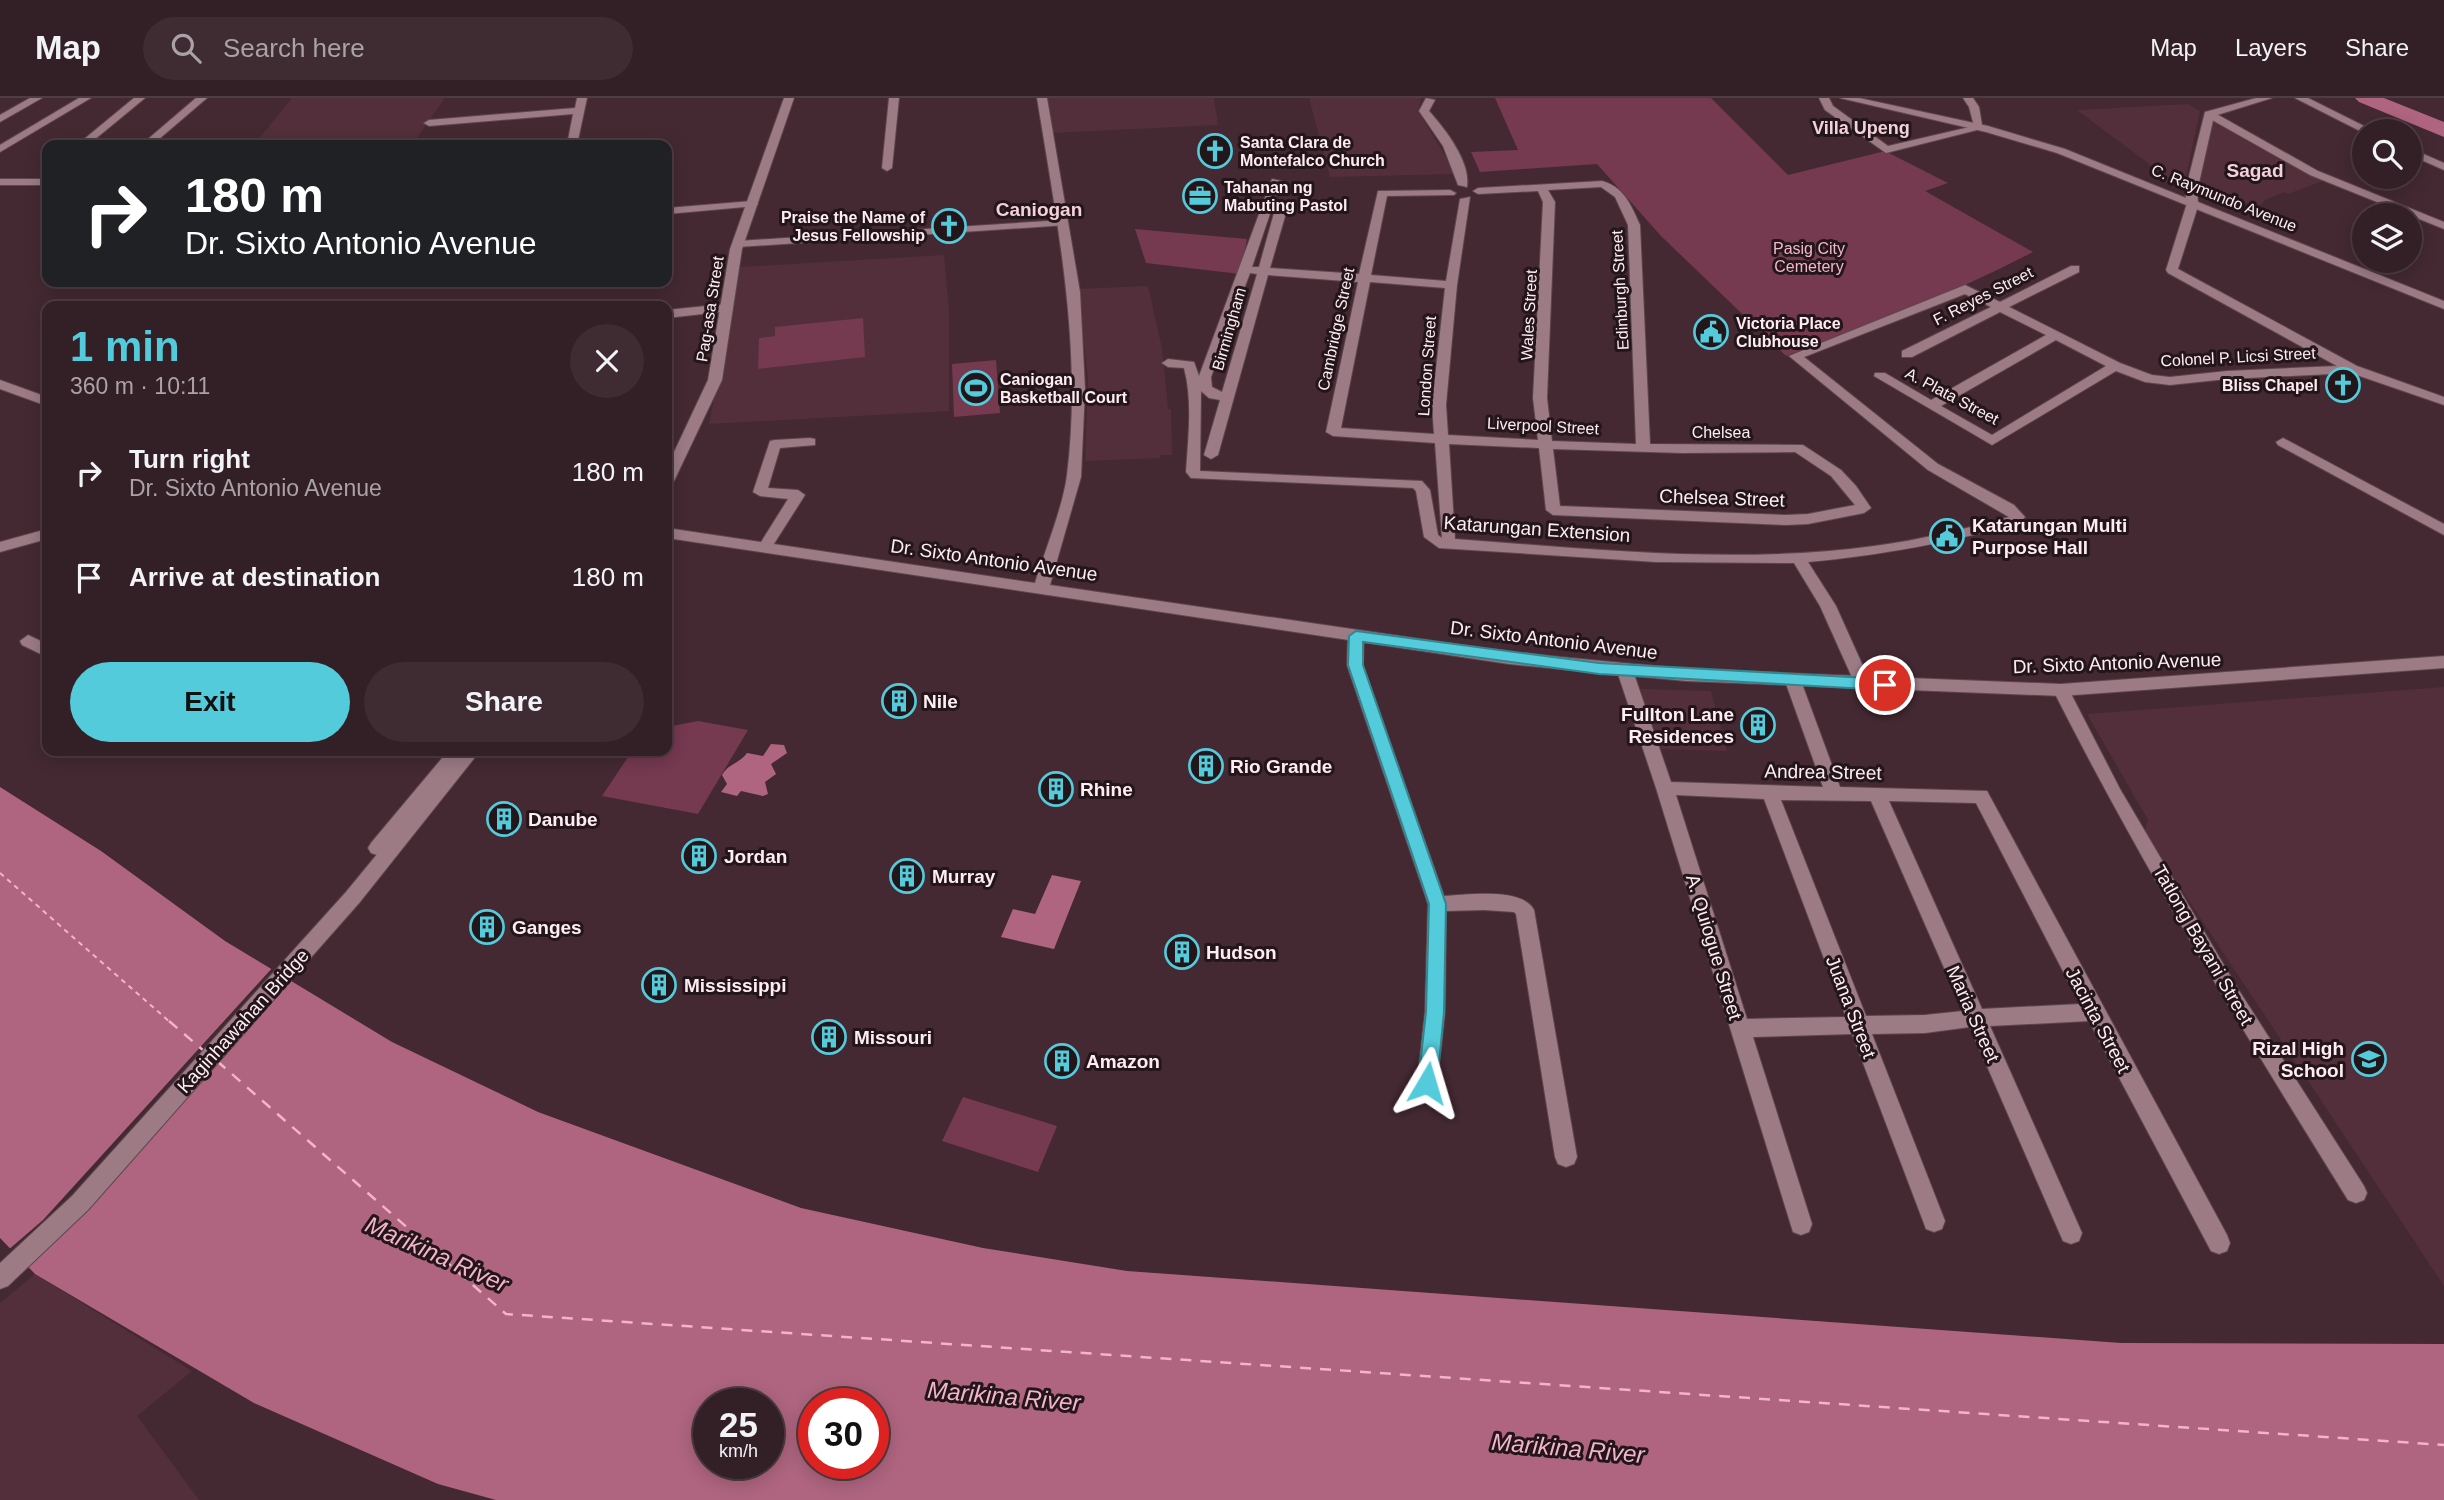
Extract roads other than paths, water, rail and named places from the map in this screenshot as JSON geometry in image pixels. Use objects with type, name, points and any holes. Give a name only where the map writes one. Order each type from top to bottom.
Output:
[{"type":"street","points":[[0,119],[37,98]]},
{"type":"street","points":[[0,149],[86,98]]},
{"type":"street","points":[[88,140],[140,98]]},
{"type":"street","points":[[152,140],[202,98]]},
{"type":"street","points":[[573,140],[582,98]]},
{"type":"street","name":"Pag-asa Street","points":[[672,470],[715,380],[725,308],[738,244],[789,98]]},
{"type":"street","points":[[887,168],[894,98]]},
{"type":"street","points":[[1042,98],[1074,292],[1078,388],[1074,477],[1042,586]]},
{"type":"street","points":[[1824,98],[1829,108],[1886,149],[1982,127],[1968,98]]},
{"type":"street","name":"C. Raymundo Avenue","points":[[1845,98],[1982,127]]},
{"type":"street","name":"C. Raymundo Avenue","points":[[1874,98],[2061,151],[2444,305]]},
{"type":"street","points":[[2208,114],[2267,98]]},
{"type":"street","points":[[2300,98],[2352,123]]},
{"type":"street","points":[[1430,99],[1424,111],[1436,116],[1460,168],[1463,185]]},
{"type":"street","points":[[429,123],[579,111]]},
{"type":"street","points":[[2208,114],[2191,192],[2193,203],[2172,270],[2352,369]]},
{"type":"street","points":[[2208,114],[2315,173],[2444,226]]},
{"type":"street","points":[[2422,157],[2444,167]]},
{"type":"street","points":[[1228,397],[1214,395],[1206,388],[1205,377],[1276,181]]},
{"type":"street","points":[[0,182],[42,182]]},
{"type":"street","name":"Edinburgh Street","points":[[1478,191],[1602,184],[1613,188],[1625,204],[1634,225],[1643,448]]},
{"type":"street","points":[[1463,185],[1478,191],[1476,197],[1466,199],[1450,193],[1454,187],[1463,185]]},
{"type":"street","name":"Wales Street","points":[[1542,189],[1549,202],[1540,398],[1544,444]]},
{"type":"street","name":"Cambridge Street","points":[[1440,438],[1333,432],[1382,193],[1450,193]]},
{"type":"street","name":"London Street","points":[[1449,537],[1439,405],[1451,285],[1466,199]]},
{"type":"street","points":[[672,211],[752,204]]},
{"type":"street","name":"Birmingham","points":[[1211,455],[1280,214]]},
{"type":"street","points":[[738,244],[1063,223]]},
{"type":"street","name":"F. Reyes Street","points":[[1907,354],[2075,269]]},
{"type":"street","points":[[1245,270],[1451,285]]},
{"type":"street","name":"Colonel P. Licsi Street","points":[[1800,559],[1956,537],[1986,530],[2018,517],[2009,508],[1933,467],[1795,356],[1965,289],[2115,366],[2150,379],[2170,381],[2227,375],[2352,369],[2444,401]]},
{"type":"street","points":[[672,313],[725,308]]},
{"type":"street","points":[[1931,406],[2056,335]]},
{"type":"street","name":"Katarungan Extension","points":[[1168,363],[1189,365],[1194,382],[1193,469],[1196,475],[1417,484],[1423,490],[1431,537],[1439,543],[1615,555],[1800,559]]},
{"type":"street","name":"A. Plata Street","points":[[1880,376],[1992,441],[2115,366]]},
{"type":"street","points":[[0,384],[42,400]]},
{"type":"street","name":"Liverpool Street","points":[[1440,438],[1643,448]]},
{"type":"street","points":[[765,547],[798,495],[760,492],[773,448],[775,444],[810,442]]},
{"type":"street","points":[[2283,442],[2444,530]]},
{"type":"street","name":"Chelsea Street","points":[[1544,444],[1553,510],[1786,520],[1808,519],[1864,508],[1854,491],[1838,475],[1819,459],[1798,448]]},
{"type":"street","name":"Chelsea","points":[[1643,448],[1798,448]]},
{"type":"street","name":"Dr. Sixto Antonio Avenue","points":[[672,534],[1042,586],[1508,658],[1625,671],[1793,681],[2061,690],[2444,662]]},
{"type":"street","points":[[0,547],[42,535]]},
{"type":"street","points":[[1800,559],[1828,606],[1863,684]]},
{"type":"street","points":[[1356,636],[1356,665],[1437,904],[1435,1012],[1427,1083]]},
{"type":"street","points":[[28,641],[42,648]]},
{"type":"street","name":"A. Quiogue Street","points":[[1625,671],[1665,788],[1801,1223]]},
{"type":"street","points":[[1793,681],[1834,794]]},
{"type":"street","name":"Tatlong Bayani Street","points":[[2061,690],[2113,792],[2231,995],[2356,1193]]},
{"type":"street","points":[[377,848],[454,756]]},
{"type":"street","name":"Kaginhawahan Bridge","points":[[0,1278],[80,1203],[353,897],[468,756]]},
{"type":"street","name":"Andrea Street","points":[[1665,788],[1770,793],[1981,796]]},
{"type":"street","name":"Juana Street","points":[[1770,793],[1934,1221]]},
{"type":"street","name":"Maria Street","points":[[1877,794],[2071,1233]]},
{"type":"street","name":"Jacinta Street","points":[[1981,796],[2219,1244]]},
{"type":"street","points":[[1437,904],[1509,903],[1525,910],[1566,1157]]},
{"type":"street","points":[[1739,1028],[1925,1024],[1975,1018],[2094,1013]]},
{"type":"water","points":[[771,744],[784,745],[787,753],[771,764],[776,774],[765,782],[768,794],[763,796],[741,791],[737,796],[721,792],[727,784],[722,775],[728,768],[747,753],[763,756]]},
{"type":"water","name":"Marikina River","points":[[0,787],[101,851],[225,941],[392,1042],[538,1112],[801,1208],[983,1248],[1127,1271],[2121,1343],[2444,1344],[2444,1500],[496,1500],[438,1484],[254,1403],[35,1274],[0,1238]]},
{"type":"water","points":[[1052,875],[1081,881],[1054,949],[1001,937],[1013,909],[1035,914]]},
{"type":"waterway","points":[[2366,98],[2444,130]]},
{"type":"place","name":"Santa Clara de Montefalco Church","points":[[1215,151]]},
{"type":"place","name":"Tahanan ng Mabuting Pastol","points":[[1200,196]]},
{"type":"place","name":"Praise the Name of Jesus Fellowship","points":[[949,226]]},
{"type":"place","name":"Victoria Place Clubhouse","points":[[1711,332]]},
{"type":"place","name":"Bliss Chapel","points":[[2343,385]]},
{"type":"place","name":"Caniogan Basketball Court","points":[[976,388]]},
{"type":"place","name":"Katarungan Multi Purpose Hall","points":[[1947,536]]},
{"type":"place","name":"Nile","points":[[899,701]]},
{"type":"place","name":"Fullton Lane Residences","points":[[1758,725]]},
{"type":"place","name":"Rio Grande","points":[[1206,766]]},
{"type":"place","name":"Rhine","points":[[1056,789]]},
{"type":"place","name":"Danube","points":[[504,819]]},
{"type":"place","name":"Jordan","points":[[699,856]]},
{"type":"place","name":"Murray","points":[[907,876]]},
{"type":"place","name":"Ganges","points":[[487,927]]},
{"type":"place","name":"Hudson","points":[[1182,952]]},
{"type":"place","name":"Mississippi","points":[[659,985]]},
{"type":"place","name":"Missouri","points":[[829,1037]]},
{"type":"place","name":"Rizal High School","points":[[2369,1059]]},
{"type":"place","name":"Amazon","points":[[1062,1061]]},
{"type":"district","name":"Villa Upeng","points":[[1861,128]]},
{"type":"district","name":"Sagad","points":[[2255,170]]},
{"type":"district","name":"Caniogan","points":[[1039,209]]},
{"type":"park label","name":"Pasig City Cemetery","points":[[1809,257]]}]
